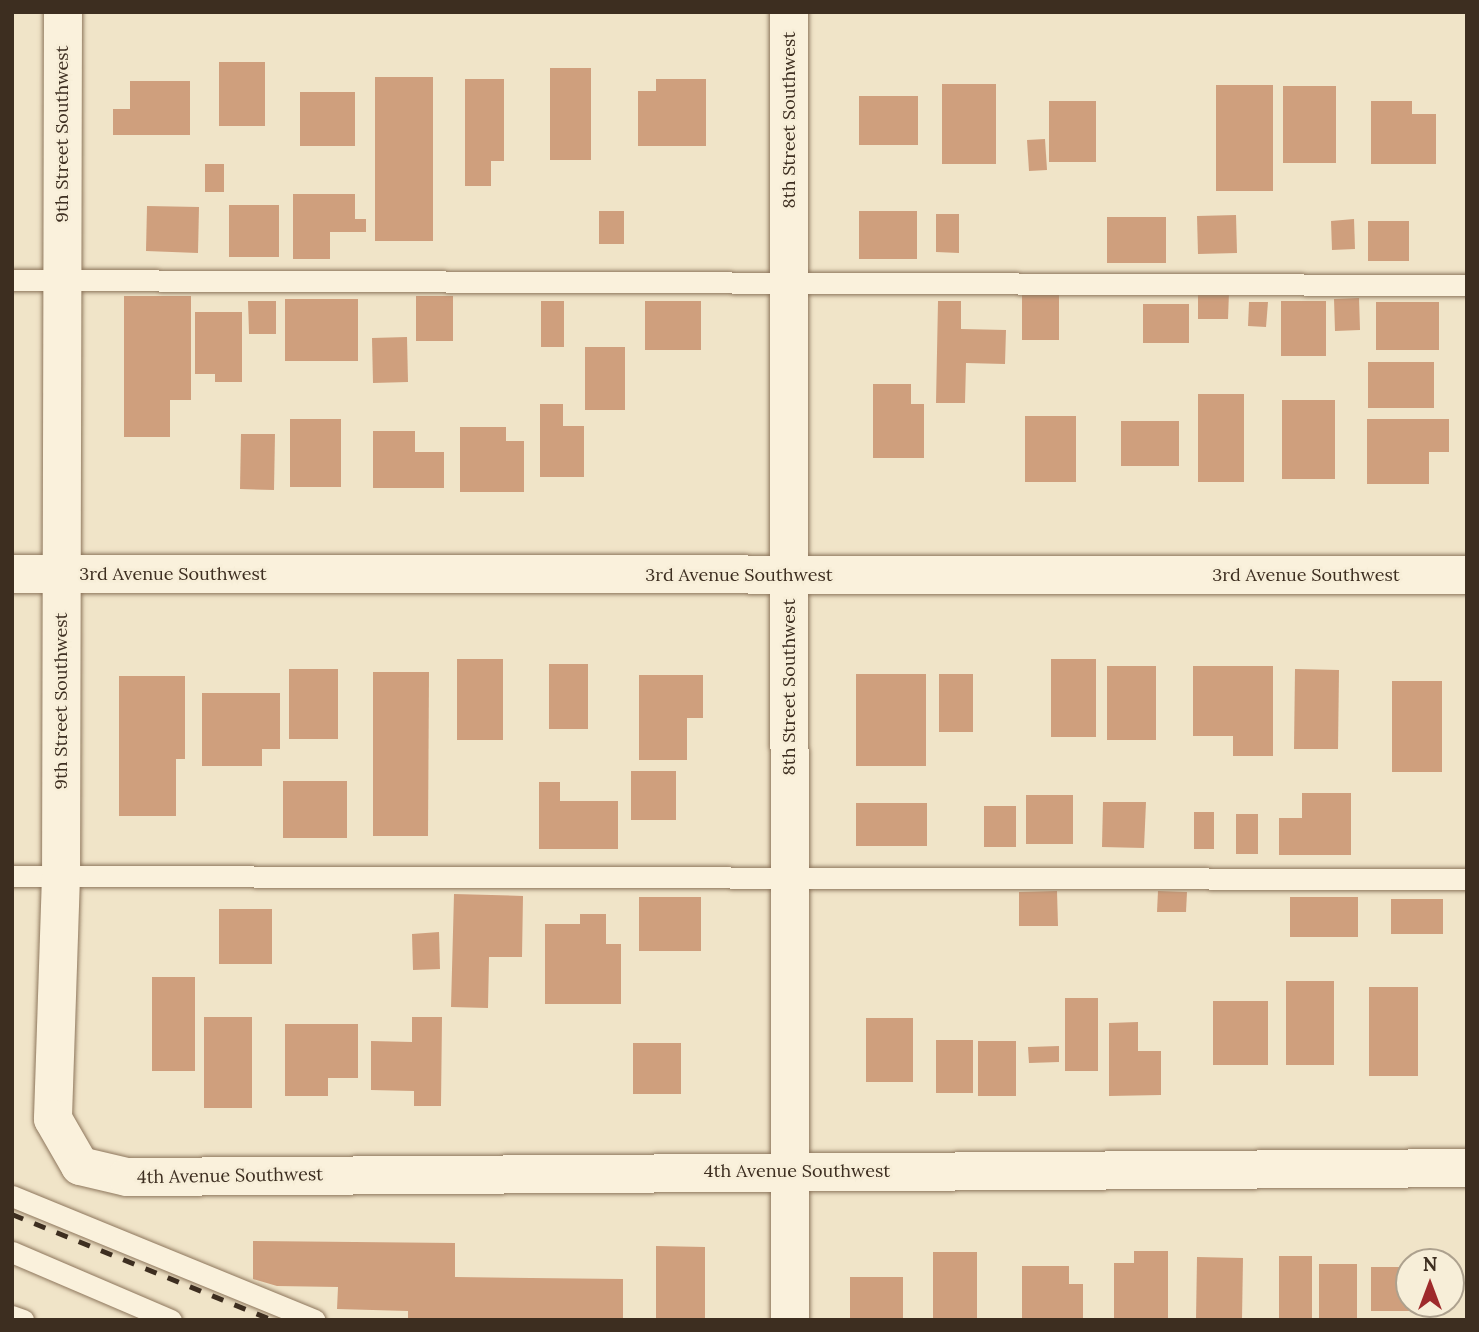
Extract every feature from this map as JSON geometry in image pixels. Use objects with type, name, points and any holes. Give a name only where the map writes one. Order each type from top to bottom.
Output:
[{"type":"street","name":"9th Street Southwest","points":[[63,12],[61,876],[53,1119],[80,1166],[127,1177]]},
{"type":"street","name":"8th Street Southwest","points":[[789,12],[790,1320]]},
{"type":"street","name":"3rd Avenue Southwest","points":[[12,574],[1467,575]]},
{"type":"street","name":"4th Avenue Southwest","points":[[127,1177],[1467,1168]]},
{"type":"lane","points":[[12,280],[1467,285]]},
{"type":"lane","points":[[12,876],[789,880],[1467,879]]},
{"type":"lane","points":[[12,1196],[315,1320]]},
{"type":"lane","points":[[12,1252],[171,1320]]},
{"type":"lane","points":[[12,1315],[23,1320]]},
{"type":"building","points":[[219,62],[265,62],[265,126],[219,126]]},
{"type":"building","points":[[550,68],[591,68],[591,160],[550,160]]},
{"type":"building","points":[[375,77],[433,77],[433,241],[375,241]]},
{"type":"building","points":[[465,79],[504,79],[504,161],[491,161],[491,186],[465,186]]},
{"type":"building","points":[[656,79],[706,79],[706,146],[638,146],[638,91],[656,91]]},
{"type":"building","points":[[130,81],[190,81],[190,135],[113,135],[113,109],[130,109]]},
{"type":"building","points":[[942,84],[996,84],[996,164],[942,164]]},
{"type":"building","points":[[1216,85],[1273,85],[1273,191],[1216,191]]},
{"type":"building","points":[[1283,86],[1336,86],[1336,163],[1283,163]]},
{"type":"building","points":[[300,92],[355,92],[355,146],[300,146]]},
{"type":"building","points":[[859,96],[918,96],[918,145],[859,145]]},
{"type":"building","points":[[1049,101],[1096,101],[1096,162],[1049,162]]},
{"type":"building","points":[[1371,101],[1412,101],[1412,114],[1436,114],[1436,164],[1371,164]]},
{"type":"building","points":[[1045,139],[1047,170],[1029,171],[1027,140]]},
{"type":"building","points":[[205,164],[224,164],[224,192],[205,192]]},
{"type":"building","points":[[293,194],[355,194],[355,219],[366,219],[366,232],[330,232],[330,259],[293,259]]},
{"type":"building","points":[[229,205],[279,205],[279,257],[229,257]]},
{"type":"building","points":[[147,206],[199,207],[198,253],[146,251]]},
{"type":"building","points":[[599,211],[624,211],[624,244],[599,244]]},
{"type":"building","points":[[859,211],[917,211],[917,259],[859,259]]},
{"type":"building","points":[[936,214],[959,214],[959,253],[936,252]]},
{"type":"building","points":[[1236,215],[1237,253],[1198,254],[1197,216]]},
{"type":"building","points":[[1107,217],[1166,217],[1166,263],[1107,263]]},
{"type":"building","points":[[1354,219],[1355,249],[1332,250],[1331,221]]},
{"type":"building","points":[[1368,221],[1409,221],[1409,261],[1368,261]]},
{"type":"building","points":[[1198,291],[1229,292],[1228,319],[1198,319]]},
{"type":"building","points":[[1022,295],[1059,295],[1059,340],[1022,340]]},
{"type":"building","points":[[124,296],[191,296],[191,400],[170,400],[170,437],[124,437]]},
{"type":"building","points":[[416,296],[453,296],[453,341],[416,341]]},
{"type":"building","points":[[1359,298],[1360,330],[1335,331],[1334,299]]},
{"type":"building","points":[[285,299],[358,299],[358,361],[285,361]]},
{"type":"building","points":[[248,301],[276,301],[276,334],[249,334]]},
{"type":"building","points":[[541,301],[564,301],[564,347],[541,347]]},
{"type":"building","points":[[645,301],[701,301],[701,350],[645,350]]},
{"type":"building","points":[[938,301],[961,301],[961,329],[1006,330],[1005,364],[966,363],[965,403],[936,403]]},
{"type":"building","points":[[1281,301],[1326,301],[1326,356],[1281,356]]},
{"type":"building","points":[[1249,302],[1268,302],[1266,327],[1248,326]]},
{"type":"building","points":[[1376,302],[1439,302],[1439,350],[1376,350]]},
{"type":"building","points":[[1143,304],[1189,304],[1189,343],[1143,343]]},
{"type":"building","points":[[195,312],[242,312],[242,382],[215,382],[215,374],[195,374]]},
{"type":"building","points":[[407,337],[408,382],[373,383],[372,338]]},
{"type":"building","points":[[585,347],[625,347],[625,410],[585,410]]},
{"type":"building","points":[[1368,362],[1434,362],[1434,408],[1368,408]]},
{"type":"building","points":[[873,384],[911,384],[911,404],[924,404],[924,458],[873,458]]},
{"type":"building","points":[[1198,394],[1244,394],[1244,482],[1198,482]]},
{"type":"building","points":[[1282,400],[1335,400],[1335,479],[1282,479]]},
{"type":"building","points":[[540,404],[563,404],[563,426],[584,426],[584,477],[540,477]]},
{"type":"building","points":[[1025,416],[1076,416],[1076,482],[1025,482]]},
{"type":"building","points":[[290,419],[341,419],[341,487],[290,487]]},
{"type":"building","points":[[1367,419],[1449,419],[1449,452],[1429,452],[1429,484],[1367,484]]},
{"type":"building","points":[[1121,421],[1179,421],[1179,466],[1121,466]]},
{"type":"building","points":[[460,427],[506,427],[506,441],[524,441],[524,492],[460,492]]},
{"type":"building","points":[[373,431],[415,431],[415,452],[444,452],[444,488],[373,488]]},
{"type":"building","points":[[241,434],[275,434],[274,490],[240,489]]},
{"type":"building","points":[[457,659],[503,659],[503,740],[457,740]]},
{"type":"building","points":[[1051,659],[1096,659],[1096,737],[1051,737]]},
{"type":"building","points":[[549,664],[588,664],[588,729],[549,729]]},
{"type":"building","points":[[1107,666],[1156,666],[1156,740],[1107,740]]},
{"type":"building","points":[[1193,666],[1273,666],[1273,756],[1233,756],[1233,736],[1193,736]]},
{"type":"building","points":[[289,669],[338,669],[338,739],[289,739]]},
{"type":"building","points":[[1295,669],[1339,670],[1338,749],[1294,749]]},
{"type":"building","points":[[373,672],[429,672],[428,836],[373,836]]},
{"type":"building","points":[[856,674],[926,674],[926,766],[856,766]]},
{"type":"building","points":[[939,674],[973,674],[973,732],[939,732]]},
{"type":"building","points":[[639,675],[703,675],[703,718],[687,718],[687,760],[639,760]]},
{"type":"building","points":[[119,676],[185,676],[185,759],[176,759],[176,816],[119,816]]},
{"type":"building","points":[[1392,681],[1442,681],[1442,772],[1392,772]]},
{"type":"building","points":[[202,693],[280,693],[280,749],[262,749],[262,766],[202,766]]},
{"type":"building","points":[[631,771],[676,771],[676,820],[631,820]]},
{"type":"building","points":[[283,781],[347,781],[347,838],[283,838]]},
{"type":"building","points":[[539,782],[560,782],[560,801],[618,801],[618,849],[539,849]]},
{"type":"building","points":[[1302,793],[1351,793],[1351,855],[1279,855],[1279,818],[1302,818]]},
{"type":"building","points":[[1026,795],[1073,795],[1073,844],[1026,844]]},
{"type":"building","points":[[1103,802],[1146,802],[1144,848],[1102,847]]},
{"type":"building","points":[[856,803],[927,803],[927,846],[856,846]]},
{"type":"building","points":[[984,806],[1016,806],[1016,847],[984,847]]},
{"type":"building","points":[[1194,812],[1214,812],[1214,849],[1194,849]]},
{"type":"building","points":[[1236,814],[1258,814],[1258,854],[1236,854]]},
{"type":"building","points":[[1057,891],[1058,926],[1019,926],[1019,892]]},
{"type":"building","points":[[1158,891],[1187,892],[1186,912],[1157,912]]},
{"type":"building","points":[[454,894],[523,896],[522,957],[489,957],[488,1008],[451,1007]]},
{"type":"building","points":[[639,897],[701,897],[701,951],[639,951]]},
{"type":"building","points":[[1290,897],[1358,897],[1358,937],[1290,937]]},
{"type":"building","points":[[1391,899],[1443,899],[1443,934],[1391,934]]},
{"type":"building","points":[[219,909],[272,909],[272,964],[219,964]]},
{"type":"building","points":[[580,914],[606,914],[606,944],[621,944],[621,1004],[545,1004],[545,924],[580,924]]},
{"type":"building","points":[[439,932],[440,969],[413,970],[412,934]]},
{"type":"building","points":[[152,977],[195,977],[195,1071],[152,1071]]},
{"type":"building","points":[[1286,981],[1334,981],[1334,1065],[1286,1065]]},
{"type":"building","points":[[1369,987],[1418,987],[1418,1076],[1369,1076]]},
{"type":"building","points":[[1065,998],[1098,998],[1098,1071],[1065,1071]]},
{"type":"building","points":[[1213,1001],[1268,1001],[1268,1065],[1213,1065]]},
{"type":"building","points":[[204,1017],[252,1017],[252,1108],[204,1108]]},
{"type":"building","points":[[412,1017],[442,1017],[441,1106],[414,1106],[414,1091],[371,1090],[371,1041],[412,1042]]},
{"type":"building","points":[[866,1018],[913,1018],[913,1082],[866,1082]]},
{"type":"building","points":[[1138,1022],[1138,1051],[1161,1051],[1161,1095],[1109,1096],[1109,1023]]},
{"type":"building","points":[[285,1024],[358,1024],[358,1078],[328,1078],[328,1096],[285,1096]]},
{"type":"building","points":[[936,1040],[973,1040],[973,1093],[936,1093]]},
{"type":"building","points":[[978,1041],[1016,1041],[1016,1096],[978,1096]]},
{"type":"building","points":[[633,1043],[681,1043],[681,1094],[633,1094]]},
{"type":"building","points":[[1059,1046],[1059,1062],[1029,1063],[1028,1047]]},
{"type":"building","points":[[253,1241],[455,1243],[455,1277],[623,1279],[623,1320],[408,1320],[408,1311],[337,1309],[338,1287],[277,1286],[253,1279]]},
{"type":"building","points":[[656,1246],[705,1247],[705,1320],[656,1320]]},
{"type":"building","points":[[1134,1251],[1168,1251],[1168,1320],[1114,1320],[1114,1263],[1134,1263]]},
{"type":"building","points":[[933,1252],[977,1252],[977,1320],[933,1320]]},
{"type":"building","points":[[1279,1256],[1312,1256],[1312,1320],[1279,1320]]},
{"type":"building","points":[[1197,1257],[1243,1258],[1242,1320],[1196,1320]]},
{"type":"building","points":[[1319,1264],[1357,1264],[1357,1320],[1319,1320]]},
{"type":"building","points":[[1022,1266],[1069,1266],[1069,1284],[1083,1284],[1083,1320],[1022,1320]]},
{"type":"building","points":[[1371,1267],[1395,1267],[1395,1311],[1371,1311]]},
{"type":"building","points":[[850,1277],[903,1277],[903,1320],[850,1320]]},
{"type":"railway","points":[[12,1214],[273,1320]]}]
